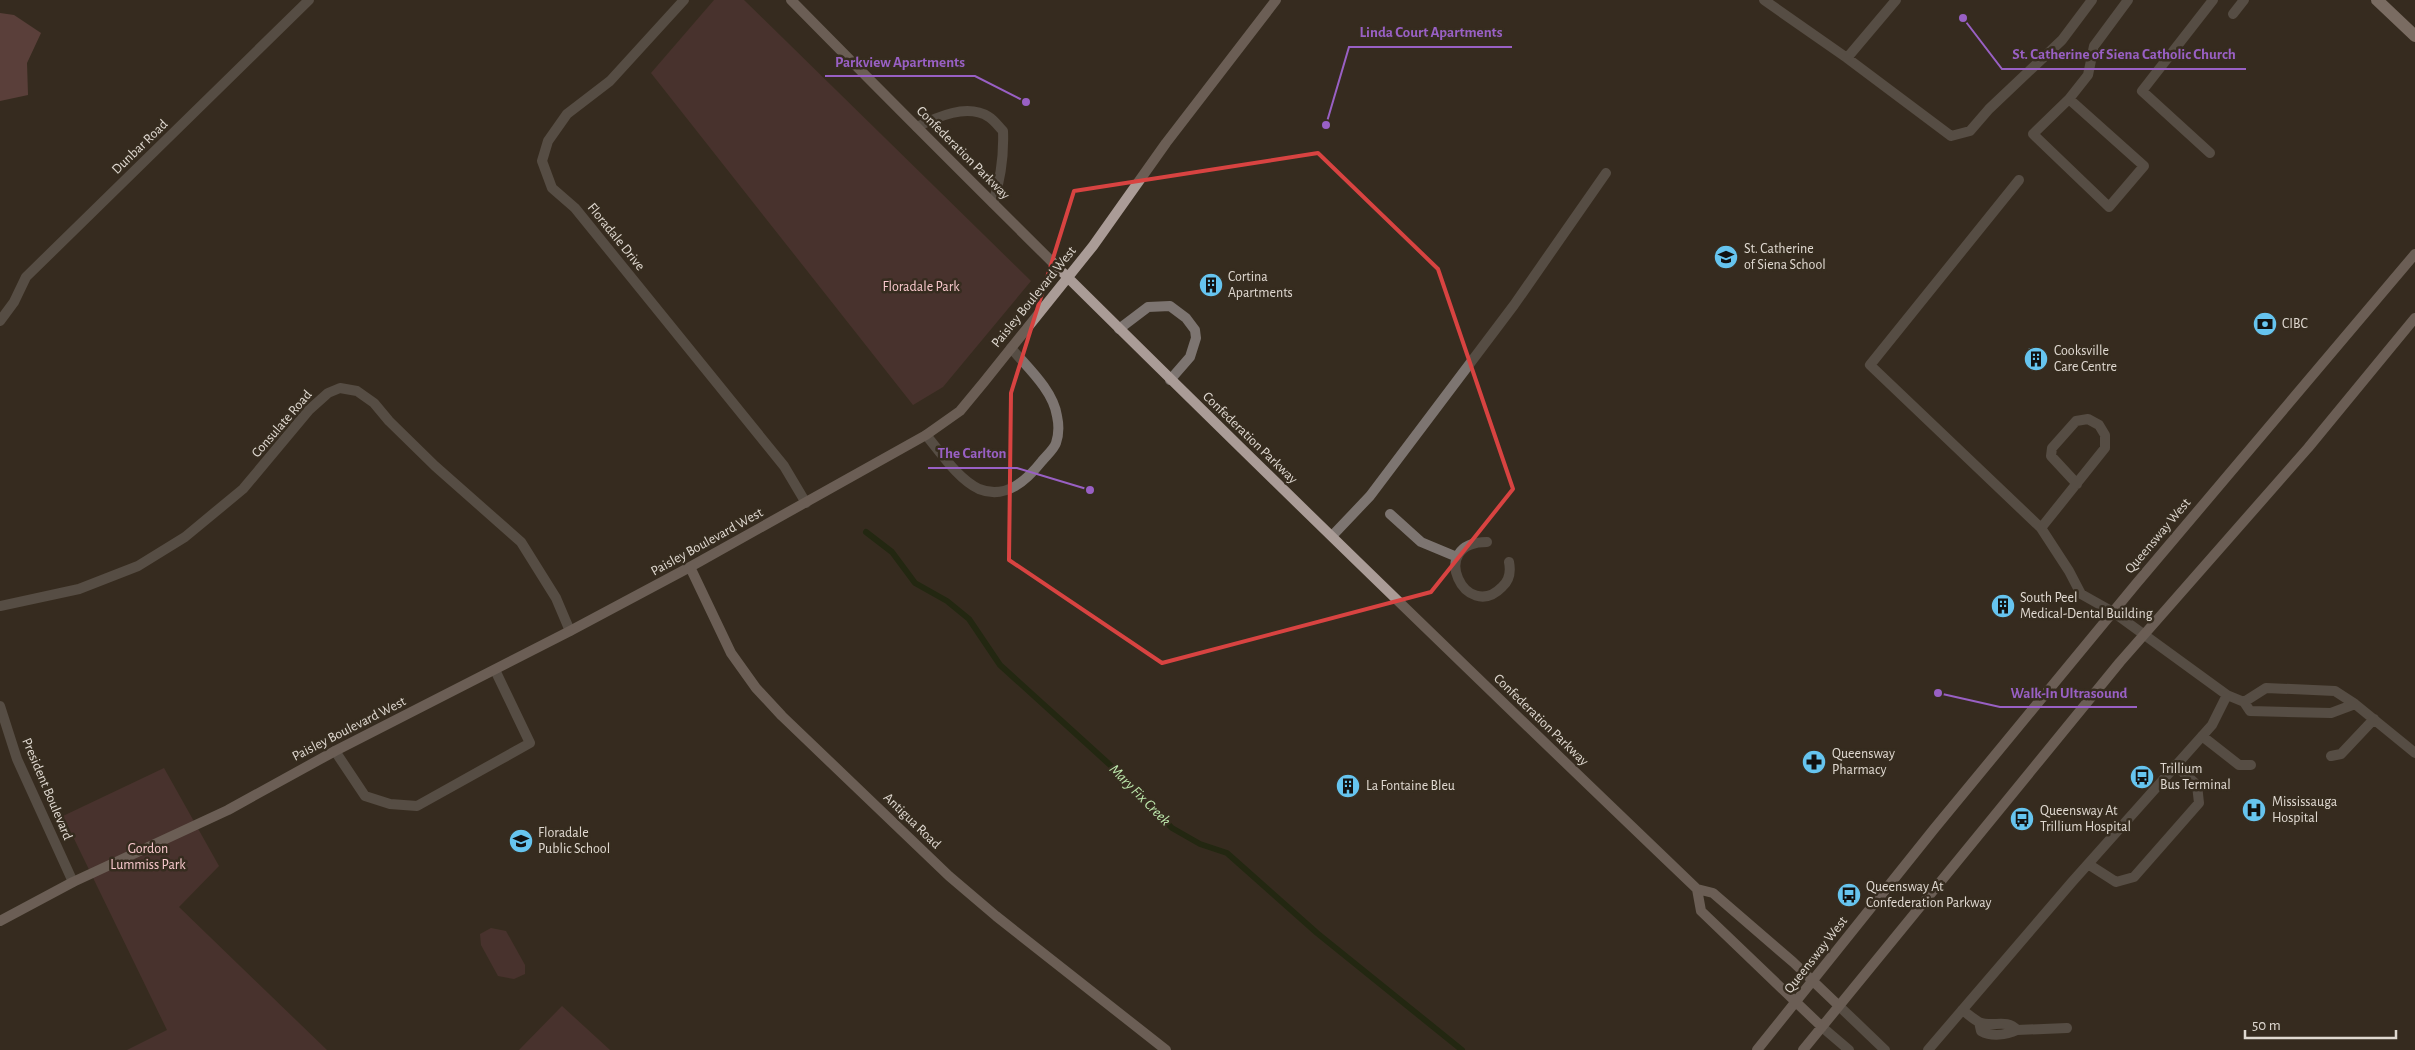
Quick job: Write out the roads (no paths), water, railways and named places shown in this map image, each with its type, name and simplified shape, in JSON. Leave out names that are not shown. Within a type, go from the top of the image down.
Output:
[{"type":"main road","points":[[2377,0],[2415,36]]},
{"type":"street","name":"Dunbar Road","points":[[0,321],[14,302],[26,277],[309,0]]},
{"type":"street","name":"Floradale Drive","points":[[684,0],[610,81],[567,114],[548,141],[542,162],[552,188],[575,208],[778,459],[806,503]]},
{"type":"street","name":"Confederation Parkway","points":[[791,0],[1170,380],[1697,889],[1713,893],[1838,1005]]},
{"type":"street","name":"Paisley Boulevard West","points":[[0,921],[73,882],[228,810],[335,751],[570,631],[806,503],[926,435],[960,411],[1093,246],[1166,143],[1276,0]]},
{"type":"street","points":[[1764,0],[1847,58],[1951,136],[1970,130],[1989,109],[2062,40],[2092,0]]},
{"type":"street","points":[[1847,58],[1896,0]]},
{"type":"street","points":[[2069,99],[2144,166],[2109,207],[2033,134],[2069,99],[2088,75],[2094,46],[2128,0]]},
{"type":"street","points":[[2210,153],[2142,91],[2213,0]]},
{"type":"street","points":[[2233,14],[2244,0]]},
{"type":"street","points":[[917,127],[939,116],[964,111],[988,116],[1003,131],[1004,150],[1000,179],[994,202]]},
{"type":"street","points":[[1332,536],[1370,496],[1484,345],[1606,173]]},
{"type":"street","points":[[2019,180],[1870,365],[2042,528],[2081,594],[2113,612],[2227,695],[2244,702],[2250,712],[2330,713],[2355,704]]},
{"type":"street","name":"Queensway West","points":[[1757,1050],[2113,612],[2415,254]]},
{"type":"street","points":[[1119,329],[1148,308],[1170,306],[1186,318],[1195,330],[1196,338],[1190,357],[1170,380]]},
{"type":"street","points":[[1803,1050],[2144,634],[2308,448],[2415,318]]},
{"type":"street","points":[[926,435],[963,478],[977,488],[992,494],[1008,490],[1028,478],[1056,444],[1058,431],[1057,415],[1043,386],[1011,348]]},
{"type":"street","name":"Consulate Road","points":[[0,606],[79,589],[138,566],[185,537],[243,489],[309,410],[328,393],[340,388],[357,391],[374,403],[389,421],[435,466],[521,542],[556,598],[570,631]]},
{"type":"street","points":[[2042,528],[2077,484],[2105,448],[2105,435],[2099,424],[2088,419],[2076,420],[2052,448],[2051,456],[2077,484]]},
{"type":"street","points":[[1390,514],[1422,542],[1457,557]]},
{"type":"street","points":[[1488,542],[1470,544],[1457,557],[1456,575],[1459,583],[1465,590],[1482,596],[1499,591],[1509,576],[1509,562]]},
{"type":"street","name":"Antigua Road","points":[[690,567],[731,653],[756,688],[782,716],[949,876],[996,916],[1166,1050]]},
{"type":"street","points":[[335,751],[365,796],[390,804],[417,806],[530,743],[495,670]]},
{"type":"street","points":[[2244,702],[2266,688],[2335,691],[2355,704],[2415,753]]},
{"type":"street","points":[[1928,1050],[2088,864],[2212,725],[2227,695]]},
{"type":"street","name":"President Boulevard","points":[[0,706],[17,759],[73,882]]},
{"type":"street","points":[[2330,756],[2341,754],[2374,719]]},
{"type":"street","points":[[2202,736],[2239,765],[2251,765]]},
{"type":"street","points":[[2088,864],[2116,882],[2134,877],[2186,818],[2199,803],[2197,785],[2175,765]]},
{"type":"street","points":[[1697,889],[1701,911],[1822,1027],[1849,1050]]},
{"type":"street","points":[[1838,1005],[1885,1050]]},
{"type":"street","points":[[1962,1010],[1979,1022],[1981,1031],[1986,1034],[2008,1034],[2017,1030],[2067,1028]]},
{"type":"waterway","name":"Mary Fix Creek","points":[[866,532],[892,552],[915,583],[947,601],[969,619],[1000,665],[1109,764],[1172,828],[1200,844],[1227,853],[1317,933],[1462,1050]]},
{"type":"place","name":"St. Catherine of Siena Catholic Church","points":[[1963,18]]},
{"type":"place","name":"Parkview Apartments","points":[[1026,102]]},
{"type":"place","name":"Linda Court Apartments","points":[[1326,125]]},
{"type":"place","name":"St. Catherine of Siena School","points":[[1726,257]]},
{"type":"place","name":"Cortina Apartments","points":[[1211,285]]},
{"type":"place","name":"CIBC","points":[[2265,324]]},
{"type":"place","name":"Cooksville Care Centre","points":[[2036,359]]},
{"type":"place","name":"The Carlton","points":[[1090,490]]},
{"type":"place","name":"South Peel Medical-Dental Building","points":[[2003,606]]},
{"type":"place","name":"Walk-In Ultrasound","points":[[1938,693]]},
{"type":"place","name":"Queensway Pharmacy","points":[[1814,762]]},
{"type":"place","name":"Trillium Bus Terminal","points":[[2142,777]]},
{"type":"place","name":"La Fontaine Bleu","points":[[1348,786]]},
{"type":"place","name":"Mississauga Hospital","points":[[2254,810]]},
{"type":"place","name":"Queensway At Trillium Hospital","points":[[2022,819]]},
{"type":"place","name":"Floradale Public School","points":[[521,841]]},
{"type":"place","name":"Queensway At Confederation Parkway","points":[[1849,895]]},
{"type":"park label","name":"Floradale Park","points":[[921,287]]},
{"type":"park label","name":"Gordon Lummiss Park","points":[[148,858]]}]
